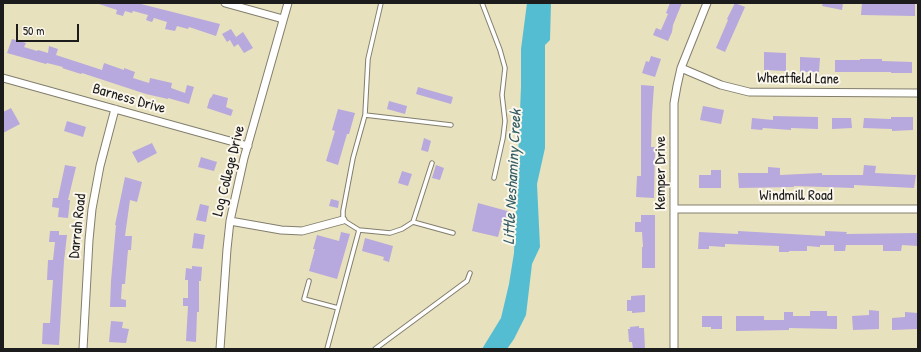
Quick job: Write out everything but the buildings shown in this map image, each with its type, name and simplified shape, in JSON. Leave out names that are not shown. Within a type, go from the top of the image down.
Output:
[{"type":"street","points":[[226,3],[283,19]]},
{"type":"street","name":"Log College Drive","points":[[220,349],[230,221],[248,146],[288,3]]},
{"type":"street","name":"Kemper Drive","points":[[674,349],[674,103],[681,68],[707,3]]},
{"type":"street","name":"Wheatfield Lane","points":[[681,68],[721,85],[749,92],[918,93]]},
{"type":"street","name":"Barness Drive","points":[[3,78],[248,146]]},
{"type":"street","name":"Darrah Road","points":[[83,349],[88,240],[92,209],[100,166],[115,109]]},
{"type":"street","name":"Windmill Road","points":[[674,209],[918,209]]},
{"type":"street","points":[[230,221],[281,230],[302,231],[343,220]]},
{"type":"lane","points":[[381,3],[368,59],[365,115],[353,158],[343,211],[343,220],[359,230],[390,233],[402,229],[413,222],[432,163]]},
{"type":"lane","points":[[482,3],[506,68],[502,95],[504,127],[494,178]]},
{"type":"lane","points":[[365,115],[452,125]]},
{"type":"lane","points":[[413,222],[453,232]]},
{"type":"lane","points":[[327,349],[359,230]]},
{"type":"lane","points":[[375,349],[467,281],[470,273]]},
{"type":"lane","points":[[309,281],[304,299],[338,308]]},
{"type":"water","points":[[527,3],[551,3],[550,40],[545,45],[545,148],[537,184],[540,247],[532,264],[526,315],[514,339],[507,349],[482,349],[501,318],[514,253],[521,87],[521,49]]},
{"type":"water label","name":"Little Neshaminy Creek","points":[[513,177]]}]
